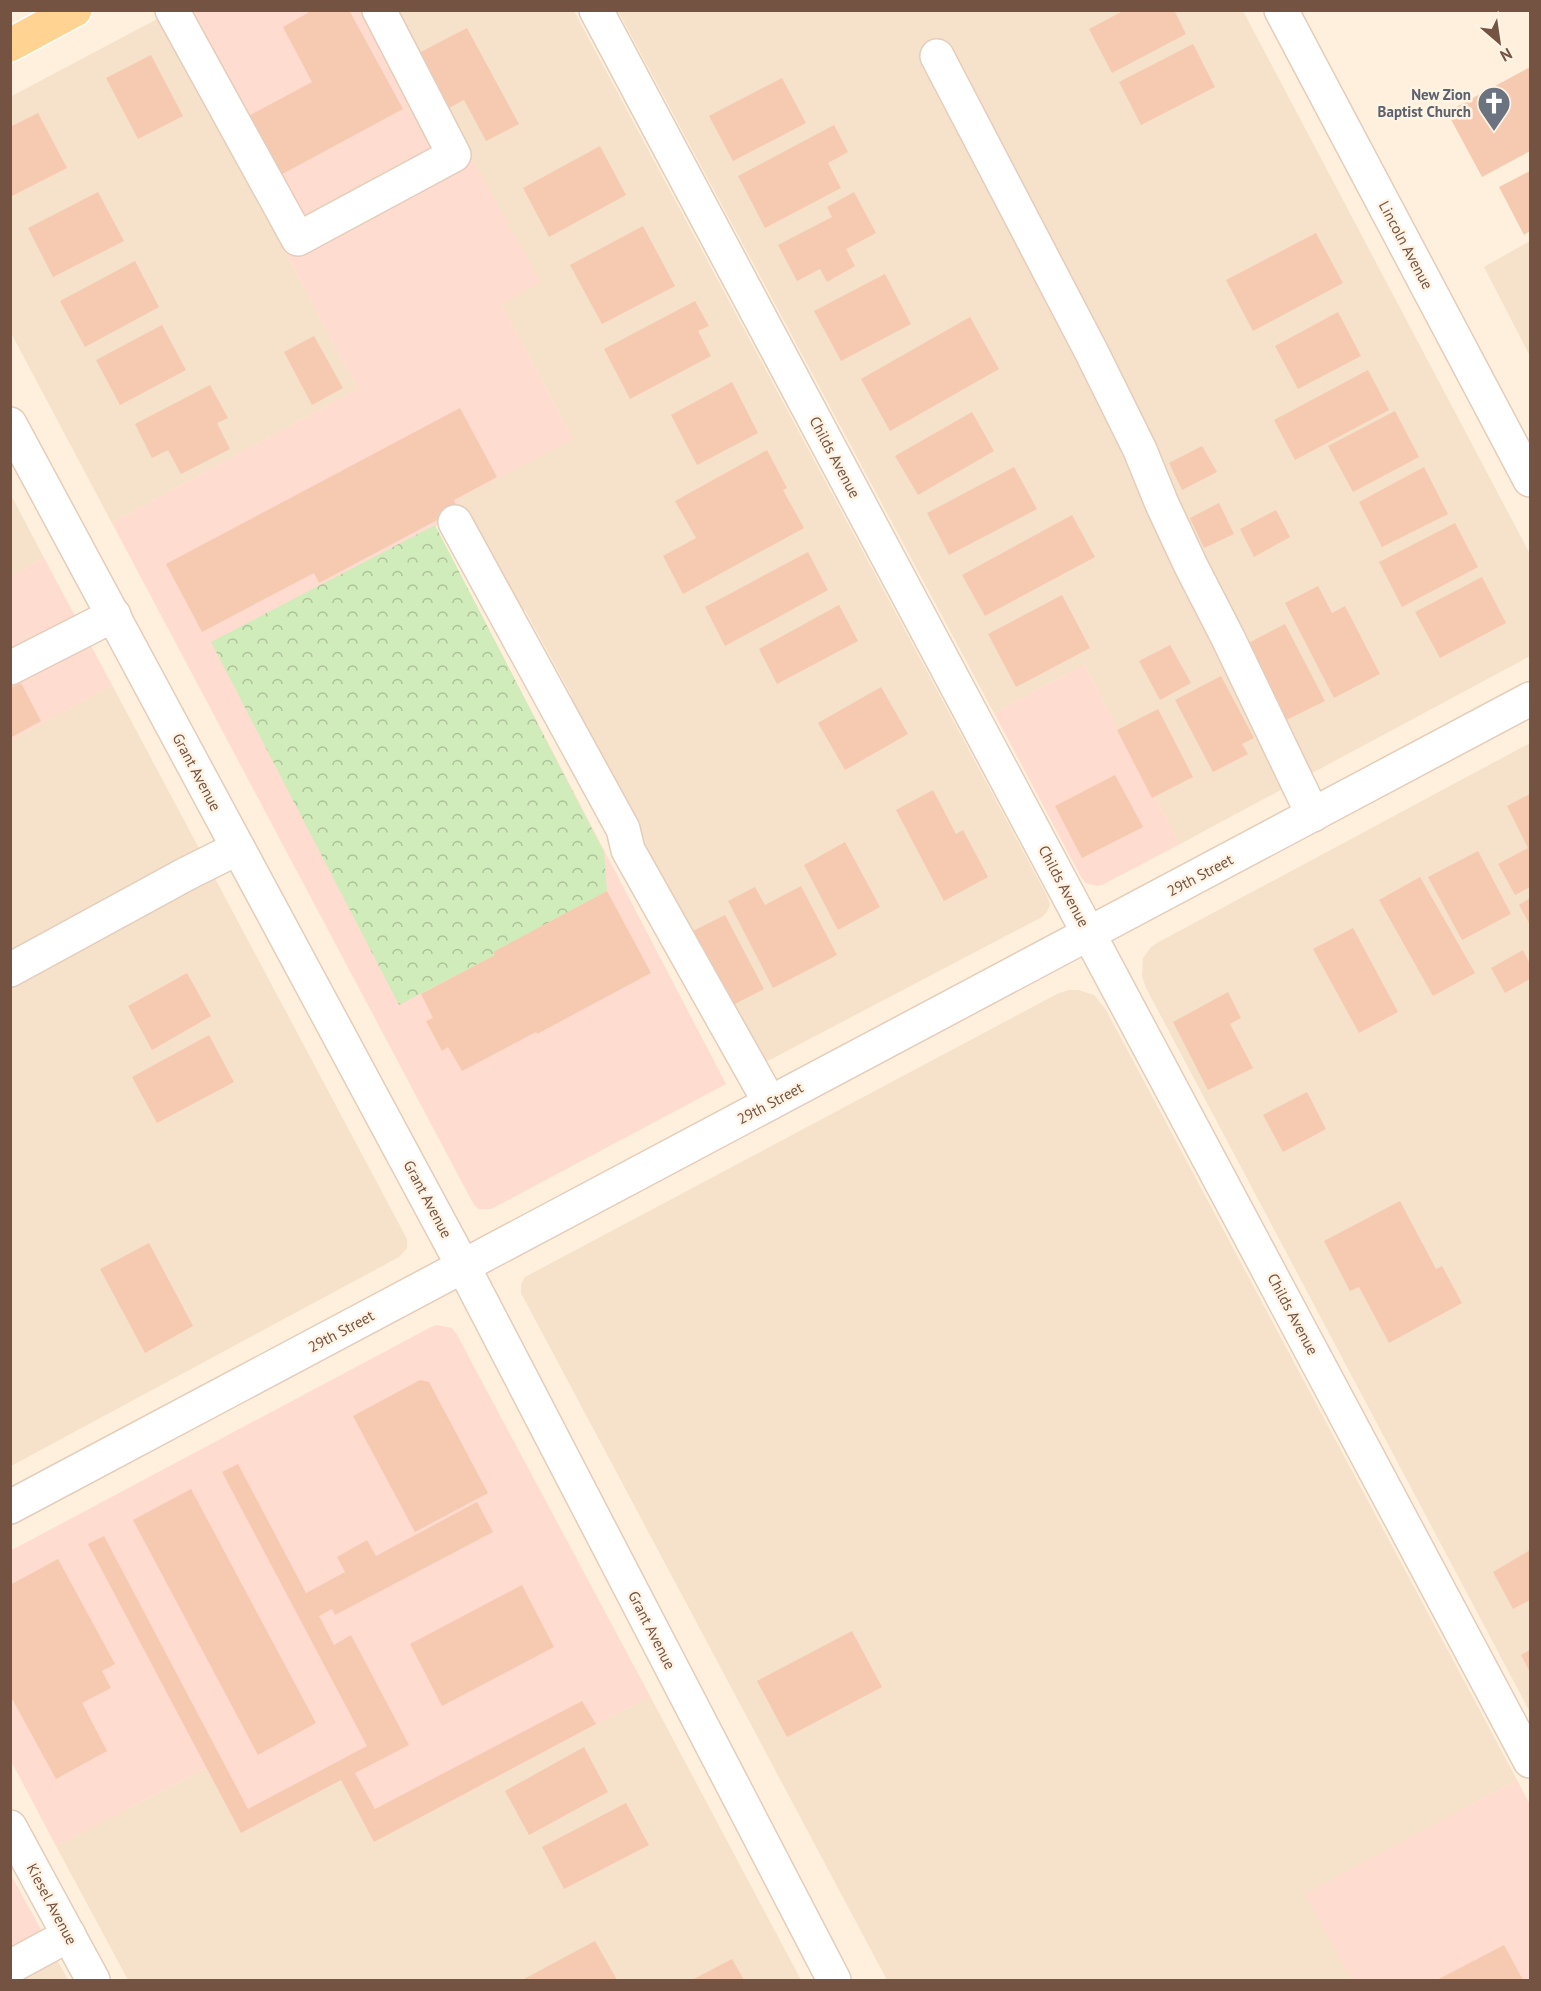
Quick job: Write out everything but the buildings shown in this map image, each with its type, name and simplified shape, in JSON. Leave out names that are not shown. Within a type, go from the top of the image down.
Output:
[{"type":"main road","points":[[10,45],[75,10]]},
{"type":"street","points":[[172,10],[298,239],[454,155],[379,10]]},
{"type":"street","name":"Childs Avenue","points":[[596,10],[1530,1761]]},
{"type":"street","name":"Lincoln Avenue","points":[[1281,10],[1530,480]]},
{"type":"street","points":[[937,56],[1091,351],[1140,450],[1191,566],[1313,814]]},
{"type":"street","name":"Grant Avenue","points":[[10,424],[463,1266],[834,1980]]},
{"type":"street","points":[[455,522],[623,829],[628,850],[770,1103]]},
{"type":"street","points":[[10,668],[114,615]]},
{"type":"street","name":"29th Street","points":[[10,1507],[1530,699]]},
{"type":"street","points":[[10,970],[238,848]]},
{"type":"street","name":"Kiesel Avenue","points":[[10,1827],[93,1980]]},
{"type":"street","points":[[10,1967],[69,1935]]},
{"type":"shaded area","points":[[173,10],[391,11],[540,282],[501,304],[573,439],[458,499],[461,507],[435,526],[726,1084],[491,1209],[479,1209],[474,1205],[112,523],[358,389],[252,189]]},
{"type":"shaded area","points":[[391,11],[574,11],[1050,904],[1042,917],[760,1065],[566,699],[571,695],[525,610],[518,613],[457,499],[573,439],[501,304],[539,282]]},
{"type":"shaded area","points":[[618,11],[1243,11],[1530,554],[1530,656],[1180,844],[1084,665],[994,713]]},
{"type":"shaded area","points":[[161,17],[358,389],[112,523],[11,333],[10,97]]},
{"type":"shaded area","points":[[1530,241],[1530,356],[1484,267]]},
{"type":"shaded area","points":[[11,495],[44,558],[10,576]]},
{"type":"shaded area","points":[[44,558],[112,685],[11,740],[11,576]]},
{"type":"shaded area","points":[[1084,665],[1180,844],[1097,886],[1086,883],[1081,877],[994,713]]},
{"type":"shaded area","points":[[112,685],[407,1239],[407,1248],[399,1257],[11,1466],[11,740]]},
{"type":"shaded area","points":[[1530,743],[1530,1712],[1146,988],[1142,976],[1143,958],[1157,943]]},
{"type":"shaded area","points":[[1069,990],[1094,995],[1106,1010],[1517,1780],[1306,1894],[1352,1980],[887,1980],[521,1293],[521,1284],[525,1277],[1059,993]]},
{"type":"shaded area","points":[[437,1325],[452,1328],[457,1335],[650,1696],[374,1842],[341,1780],[241,1833],[206,1768],[56,1846],[11,1761],[10,1551]]},
{"type":"shaded area","points":[[650,1696],[801,1980],[128,1980],[56,1846],[206,1768],[341,1780],[375,1841]]},
{"type":"shaded area","points":[[1517,1780],[1530,1805],[1530,1980],[1352,1980],[1305,1894]]},
{"type":"shaded area","points":[[10,1873],[54,1954],[10,1978]]},
{"type":"shaded area","points":[[54,1954],[68,1980],[11,1980]]},
{"type":"green space","points":[[435,525],[604,852],[607,891],[494,952],[495,955],[399,1005],[211,642]]},
{"type":"place","name":"New Zion Baptist Church","points":[[1494,132]]}]
